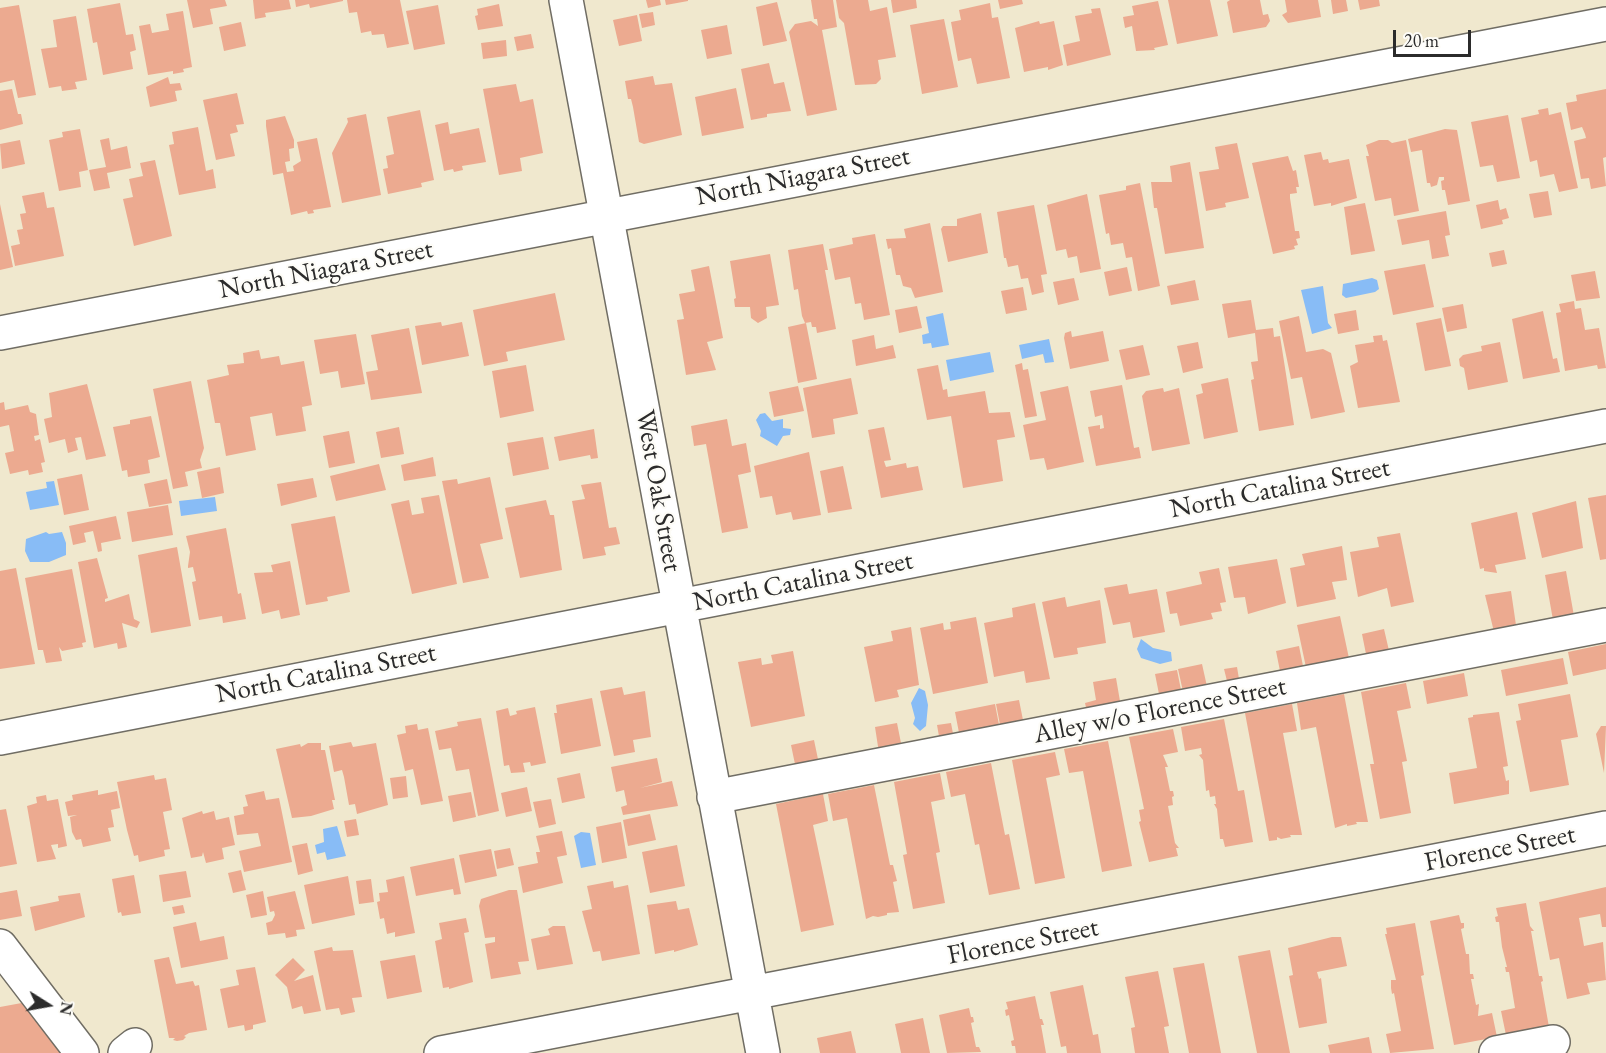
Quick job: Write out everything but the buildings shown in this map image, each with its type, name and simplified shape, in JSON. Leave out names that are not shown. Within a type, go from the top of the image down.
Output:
[{"type":"street","name":"West Oak Street","points":[[566,0],[763,1053]]},
{"type":"street","name":"North Niagara Street","points":[[0,333],[1606,24]]},
{"type":"street","name":"North Catalina Street","points":[[0,738],[1606,426]]},
{"type":"street","name":"Alley w/o Florence Street","points":[[714,797],[1606,625]]},
{"type":"street","name":"Florence Street","points":[[441,1053],[1606,828]]},
{"type":"street","points":[[0,946],[82,1053]]},
{"type":"street","points":[[1496,1053],[1553,1042]]},
{"type":"water","points":[[1372,278],[1377,280],[1379,289],[1375,292],[1346,298],[1342,295],[1343,284]]},
{"type":"water","points":[[1323,286],[1328,323],[1332,328],[1312,334],[1301,290]]},
{"type":"water","points":[[943,313],[949,345],[932,348],[931,343],[923,344],[922,335],[929,333],[926,317]]},
{"type":"water","points":[[1049,339],[1054,362],[1045,363],[1043,354],[1022,359],[1019,345]]},
{"type":"water","points":[[990,352],[994,372],[950,381],[946,360]]},
{"type":"water","points":[[765,413],[772,421],[783,419],[783,428],[791,429],[790,435],[783,436],[777,446],[760,436],[761,431],[756,420],[760,414]]},
{"type":"water","points":[[54,481],[59,505],[30,510],[26,492],[47,488],[46,482]]},
{"type":"water","points":[[215,497],[217,511],[181,516],[179,501]]},
{"type":"water","points":[[46,532],[49,534],[62,532],[66,543],[66,555],[49,562],[30,562],[25,551],[26,539]]},
{"type":"water","points":[[1141,639],[1153,648],[1171,652],[1172,661],[1160,664],[1141,658],[1137,649]]},
{"type":"water","points":[[919,688],[925,691],[928,705],[926,726],[920,731],[913,724],[915,718],[911,703]]},
{"type":"water","points":[[337,826],[346,856],[327,860],[325,852],[317,854],[315,845],[324,842],[323,829]]},
{"type":"water","points":[[581,832],[590,833],[596,865],[581,868],[574,836]]}]
